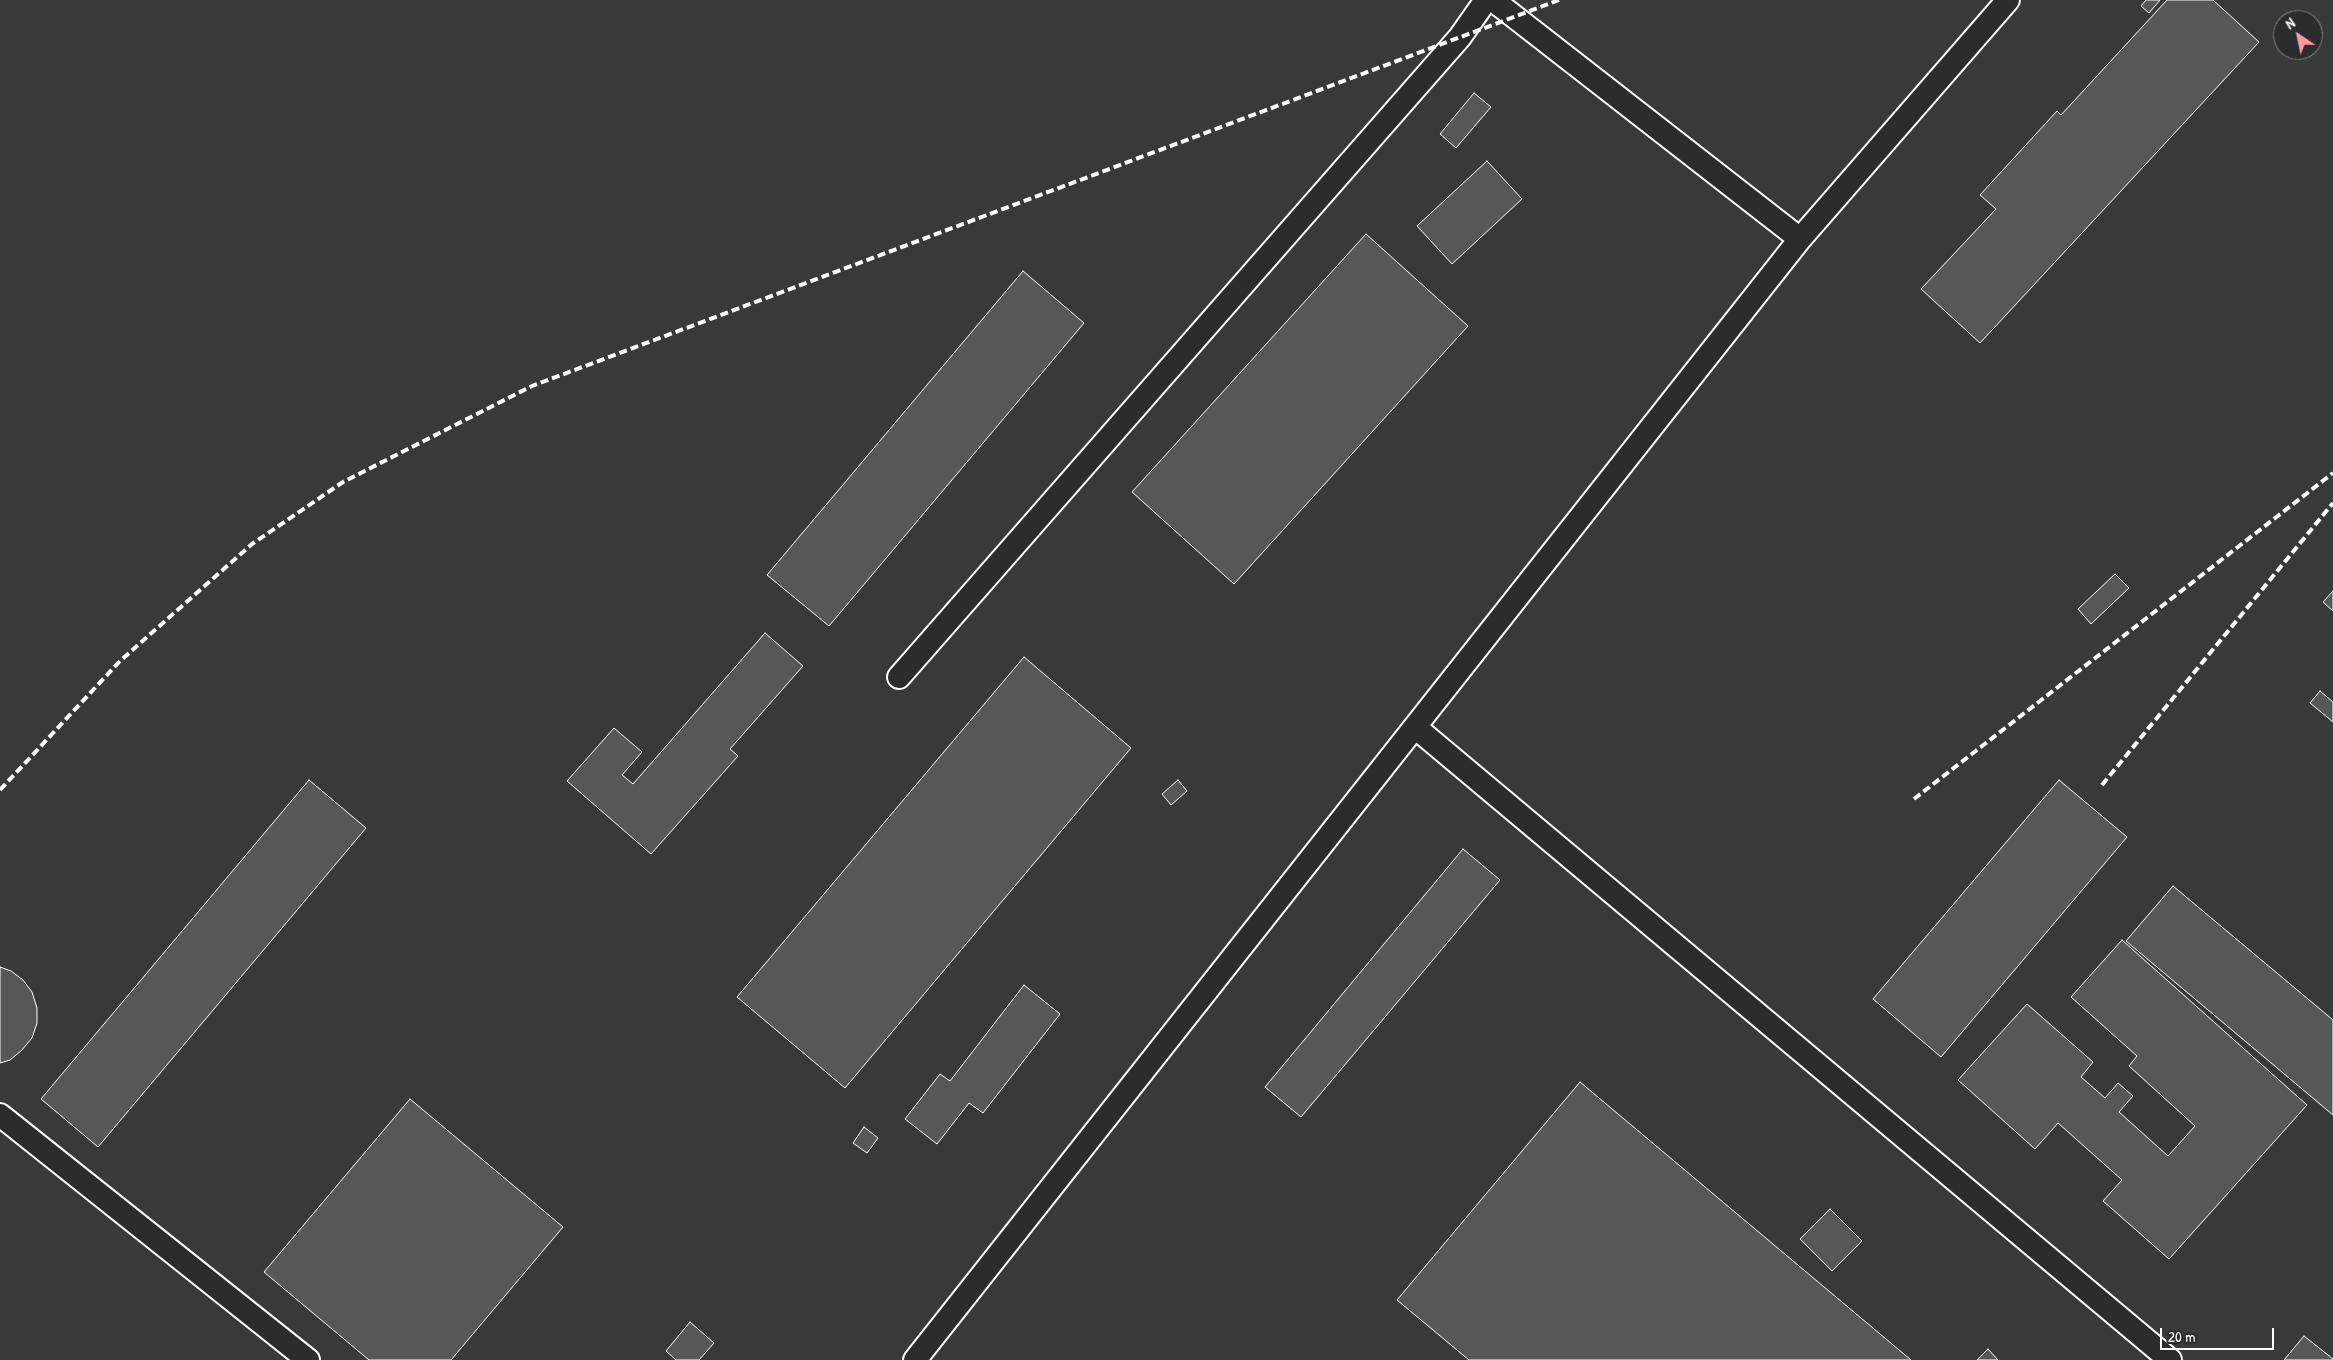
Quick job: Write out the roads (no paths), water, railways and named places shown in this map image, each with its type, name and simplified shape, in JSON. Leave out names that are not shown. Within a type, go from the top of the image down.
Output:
[{"type":"lane","points":[[899,677],[1460,37],[1486,0]]},
{"type":"lane","points":[[1493,0],[1800,239]]},
{"type":"lane","points":[[915,1360],[1800,239],[2008,0]]},
{"type":"lane","points":[[1415,727],[2170,1360]]},
{"type":"lane","points":[[0,1115],[308,1360]]},
{"type":"railway","points":[[0,790],[120,661],[252,544],[343,482],[532,386],[1559,0]]},
{"type":"railway","points":[[1914,799],[2333,473]]},
{"type":"railway","points":[[2102,785],[2333,503]]}]
